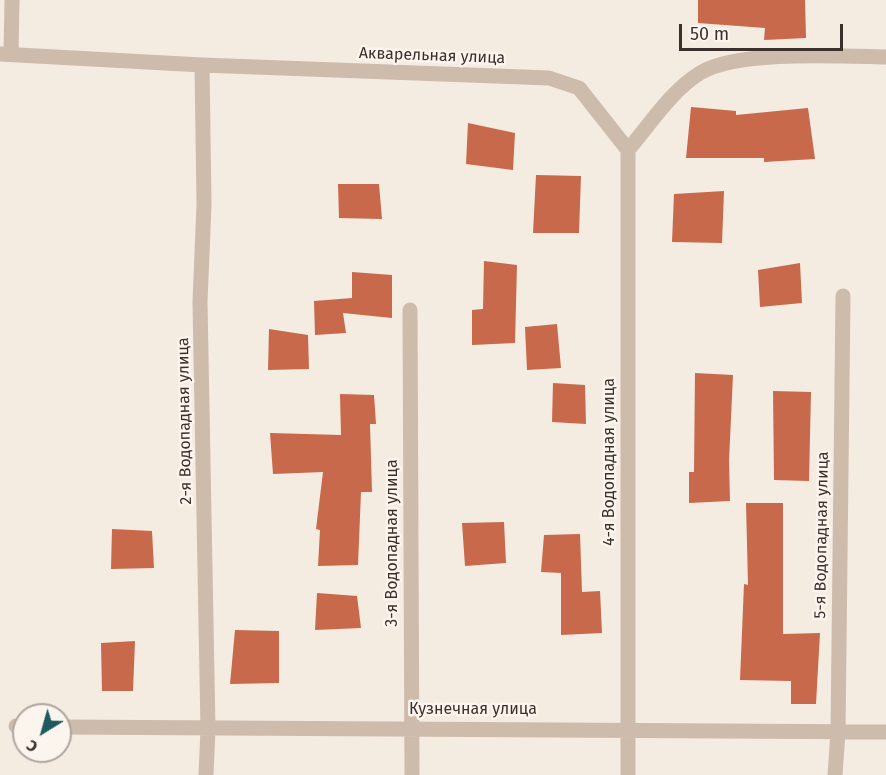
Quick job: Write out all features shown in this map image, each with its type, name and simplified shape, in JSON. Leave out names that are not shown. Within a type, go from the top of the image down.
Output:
[{"type":"street","points":[[6,54],[12,0]]},
{"type":"street","name":"Акварельная улица","points":[[6,54],[202,66],[549,78],[579,88],[628,150]]},
{"type":"street","points":[[628,150],[674,95],[701,72],[730,62],[768,58],[886,57]]},
{"type":"street","name":"2-я Водопадная улица","points":[[202,66],[204,205],[200,302],[208,729],[206,775]]},
{"type":"street","name":"4-я Водопадная улица","points":[[628,150],[628,775]]},
{"type":"street","name":"5-я Водопадная улица","points":[[835,775],[838,732],[843,296]]},
{"type":"street","name":"3-я Водопадная улица","points":[[410,310],[412,775]]},
{"type":"street","name":"Кузнечная улица","points":[[72,727],[886,732]]},
{"type":"building","points":[[698,0],[805,0],[806,38],[764,40],[765,28],[698,23]]},
{"type":"building","points":[[691,107],[736,111],[736,115],[808,108],[815,159],[764,162],[764,158],[686,158]]},
{"type":"building","points":[[468,123],[515,133],[513,170],[466,164]]},
{"type":"building","points":[[536,175],[581,176],[579,233],[533,233]]},
{"type":"building","points":[[338,184],[379,184],[382,219],[339,218]]},
{"type":"building","points":[[724,191],[722,243],[672,242],[674,194]]},
{"type":"building","points":[[484,261],[517,265],[515,343],[472,345],[472,310],[483,309]]},
{"type":"building","points":[[800,263],[802,303],[760,307],[758,270]]},
{"type":"building","points":[[352,272],[392,275],[392,318],[343,313],[346,333],[315,335],[314,301],[352,298]]},
{"type":"building","points":[[557,324],[561,368],[527,370],[525,327]]},
{"type":"building","points":[[269,329],[308,335],[309,369],[268,370]]},
{"type":"building","points":[[695,373],[733,375],[729,461],[730,501],[689,503],[689,472],[694,472]]},
{"type":"building","points":[[553,383],[585,385],[586,424],[552,422]]},
{"type":"building","points":[[773,391],[811,392],[809,481],[774,480]]},
{"type":"building","points":[[340,394],[374,395],[376,424],[370,424],[372,492],[361,492],[358,565],[318,566],[320,530],[316,529],[323,472],[273,474],[270,433],[341,435]]},
{"type":"building","points":[[746,503],[783,503],[783,634],[820,633],[816,704],[791,704],[791,681],[740,680],[744,584],[748,585]]},
{"type":"building","points":[[504,522],[506,563],[465,566],[462,523]]},
{"type":"building","points":[[112,529],[152,531],[154,568],[111,569]]},
{"type":"building","points":[[580,534],[582,592],[600,591],[602,633],[561,635],[561,573],[541,572],[544,535]]},
{"type":"building","points":[[317,593],[357,596],[361,628],[315,630]]},
{"type":"building","points":[[235,630],[279,631],[279,683],[230,684]]},
{"type":"building","points":[[135,641],[133,691],[102,691],[101,643]]}]
